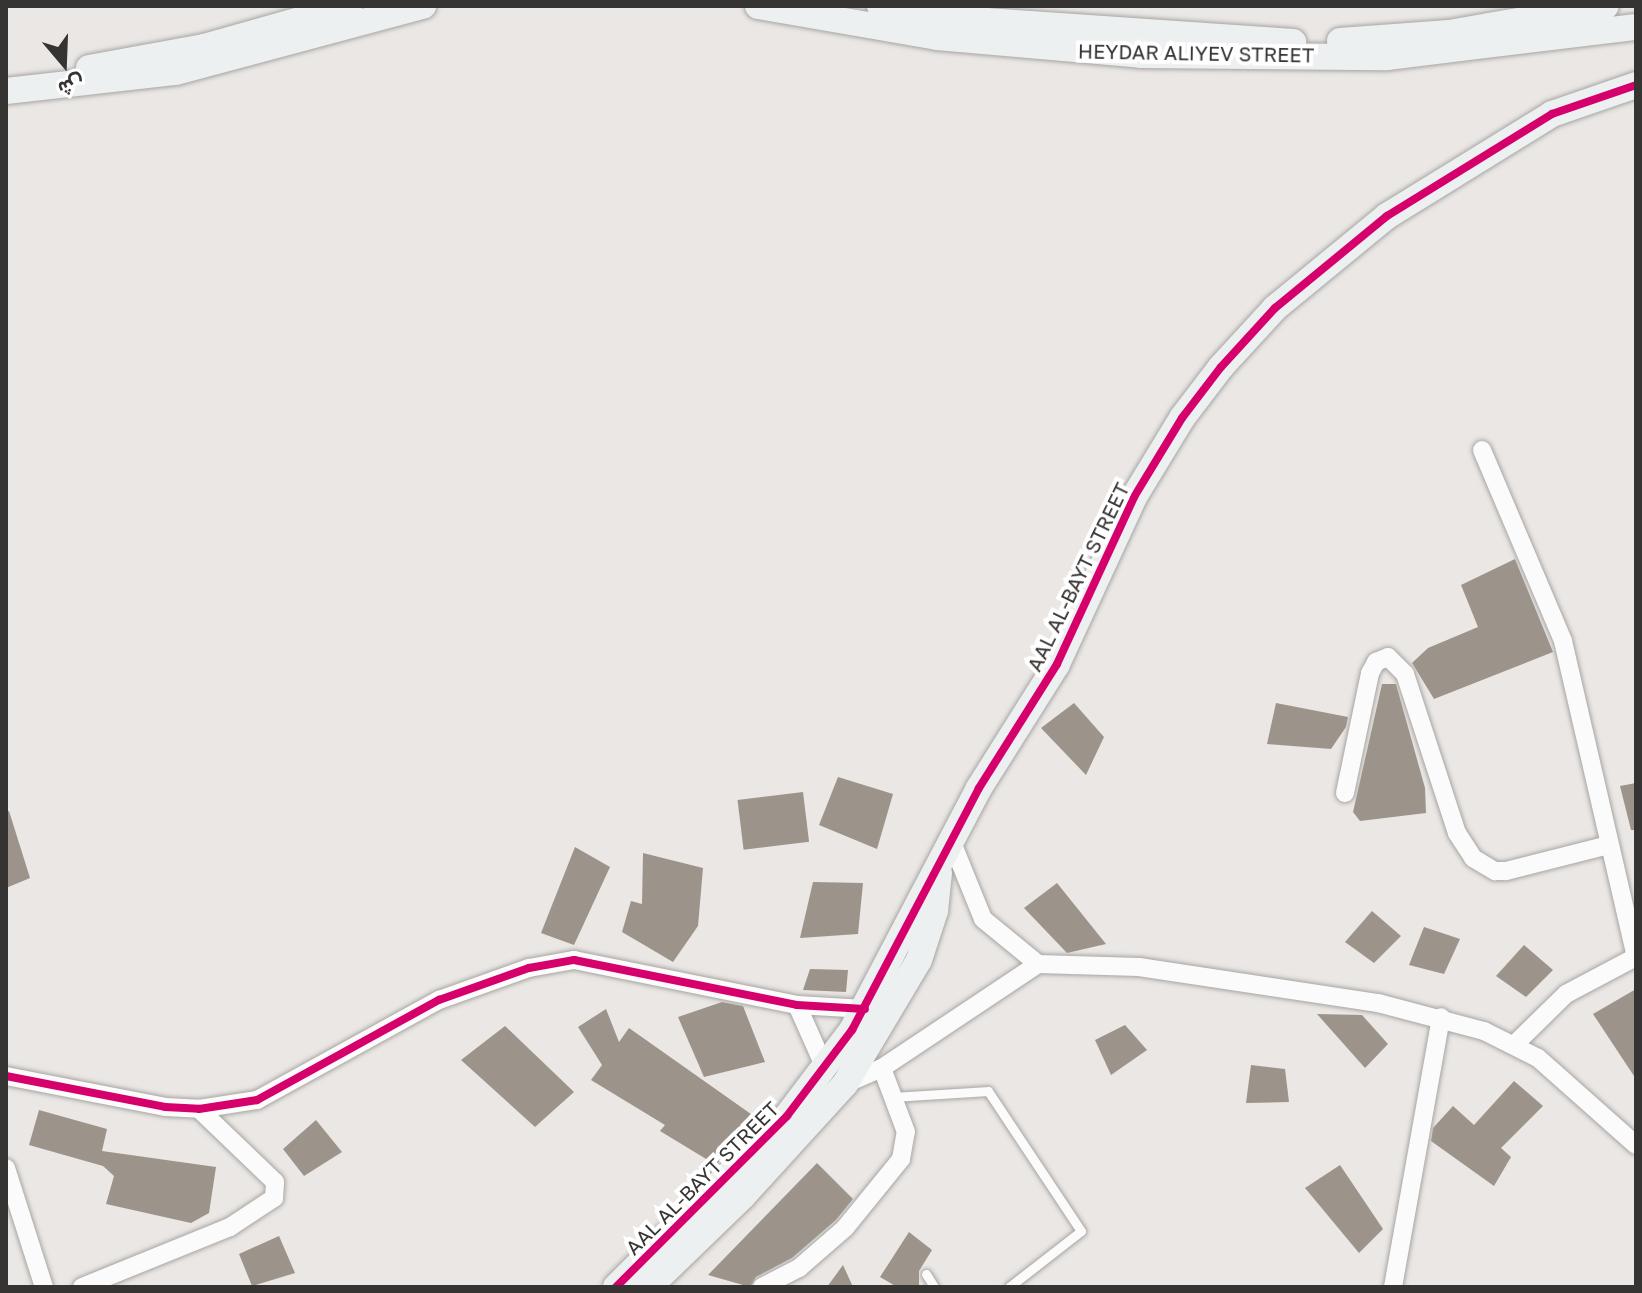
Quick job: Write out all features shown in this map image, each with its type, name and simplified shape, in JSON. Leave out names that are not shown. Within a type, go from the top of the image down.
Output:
[{"type":"main road","points":[[6,77],[158,57],[349,6]]},
{"type":"main road","points":[[6,91],[161,75],[423,6]]},
{"type":"main road","name":"HEYDAR ALIYEV STREET","points":[[758,6],[937,37],[1141,55],[1387,57],[1636,27]]},
{"type":"main road","name":"HEYDAR ALIYEV STREET","points":[[880,6],[943,10],[1173,36],[1295,42],[1449,33],[1606,6]]},
{"type":"main road","name":"AAL AL-BAYT STREET","points":[[1595,97],[1636,67]]},
{"type":"main road","name":"AAL AL-BAYT STREET","points":[[835,1076],[913,907],[939,873],[979,788],[1057,664],[1134,497],[1182,418],[1221,367],[1275,308],[1387,216],[1519,132],[1595,97],[1636,85]]},
{"type":"main road","name":"AAL AL-BAYT STREET","points":[[649,1287],[835,1076],[919,960],[935,911],[939,873]]},
{"type":"main road","name":"AAL AL-BAYT STREET","points":[[616,1287],[796,1122]]},
{"type":"street","points":[[1482,450],[1563,641],[1636,957],[1566,994],[1514,1045]]},
{"type":"street","points":[[1345,793],[1370,673],[1376,662],[1388,657],[1405,674],[1457,833],[1473,858],[1486,868],[1506,871],[1609,845]]},
{"type":"street","points":[[953,845],[983,919],[1038,964],[1178,971],[1441,1017],[1514,1045],[1538,1058],[1631,1135]]},
{"type":"street","points":[[6,1076],[93,1095],[199,1109],[257,1100],[284,1089],[439,1000],[553,963],[594,961],[797,1005],[865,1009]]},
{"type":"street","points":[[797,1005],[835,1076],[882,1068],[1038,964]]},
{"type":"street","points":[[1393,1287],[1441,1017]]},
{"type":"street","points":[[762,1287],[786,1282],[845,1228],[901,1159],[906,1132],[882,1068]]},
{"type":"street","points":[[82,1287],[230,1227],[274,1198],[275,1182],[199,1109]]},
{"type":"street","points":[[6,1168],[44,1287]]},
{"type":"lane","points":[[893,1097],[988,1091],[1081,1231],[1009,1287]]},
{"type":"lane","points":[[926,1274],[934,1287]]},
{"type":"building","points":[[1515,559],[1553,652],[1434,699],[1412,663],[1428,648],[1478,627],[1461,585]]},
{"type":"building","points":[[1382,684],[1396,684],[1425,788],[1426,813],[1360,821],[1353,812]]},
{"type":"building","points":[[1074,703],[1104,737],[1086,775],[1041,728]]},
{"type":"building","points":[[1276,703],[1348,717],[1346,727],[1331,749],[1267,744]]},
{"type":"building","points":[[838,777],[893,794],[877,849],[819,825]]},
{"type":"building","points":[[1636,783],[1636,830],[1631,830],[1620,786]]},
{"type":"building","points":[[803,792],[809,842],[744,850],[737,800]]},
{"type":"building","points":[[9,811],[30,878],[6,888],[6,812]]},
{"type":"building","points":[[575,847],[610,867],[574,945],[541,933]]},
{"type":"building","points":[[643,853],[703,868],[698,926],[673,962],[622,932],[631,901],[642,904]]},
{"type":"building","points":[[813,882],[863,883],[858,934],[800,938]]},
{"type":"building","points":[[1057,883],[1106,944],[1067,953],[1024,908]]},
{"type":"building","points":[[1372,911],[1401,936],[1374,963],[1345,942]]},
{"type":"building","points":[[1424,927],[1460,939],[1444,974],[1409,965]]},
{"type":"building","points":[[1524,945],[1553,970],[1526,997],[1496,976]]},
{"type":"building","points":[[810,969],[848,970],[846,992],[803,990]]},
{"type":"building","points":[[1636,989],[1636,1079],[1593,1014]]},
{"type":"building","points":[[722,1002],[743,1006],[765,1062],[704,1077],[678,1017]]},
{"type":"building","points":[[606,1009],[619,1042],[629,1028],[758,1119],[716,1165],[660,1131],[665,1125],[591,1080],[602,1065],[578,1027]]},
{"type":"building","points":[[1317,1014],[1362,1015],[1388,1044],[1365,1068]]},
{"type":"building","points":[[1125,1025],[1147,1050],[1111,1075],[1095,1040]]},
{"type":"building","points":[[505,1026],[574,1092],[535,1127],[461,1060]]},
{"type":"building","points":[[1251,1065],[1285,1069],[1289,1102],[1246,1103]]},
{"type":"building","points":[[1514,1081],[1543,1106],[1501,1148],[1511,1157],[1494,1186],[1431,1141],[1433,1128],[1453,1106],[1474,1125]]},
{"type":"building","points":[[39,1110],[107,1129],[102,1151],[216,1167],[209,1213],[191,1223],[106,1204],[114,1176],[103,1166],[29,1145]]},
{"type":"building","points":[[316,1120],[342,1152],[304,1176],[283,1149]]},
{"type":"building","points":[[817,1163],[853,1199],[836,1220],[792,1258],[756,1277],[750,1287],[708,1275]]},
{"type":"building","points":[[1340,1165],[1383,1229],[1359,1253],[1305,1188]]},
{"type":"building","points":[[909,1232],[932,1250],[919,1271],[919,1287],[897,1287],[880,1277]]},
{"type":"building","points":[[279,1236],[295,1273],[252,1286],[239,1254]]},
{"type":"building","points":[[843,1265],[853,1287],[827,1287]]},
{"type":"cycle path","points":[[616,1287],[787,1116],[852,1030],[979,788],[1057,664],[1134,497],[1182,418],[1221,367],[1275,308],[1387,216],[1552,114],[1636,85]]},
{"type":"cycle path","points":[[6,1076],[165,1107],[199,1109],[257,1100],[439,1000],[529,968],[574,960],[797,1005],[865,1009]]}]
